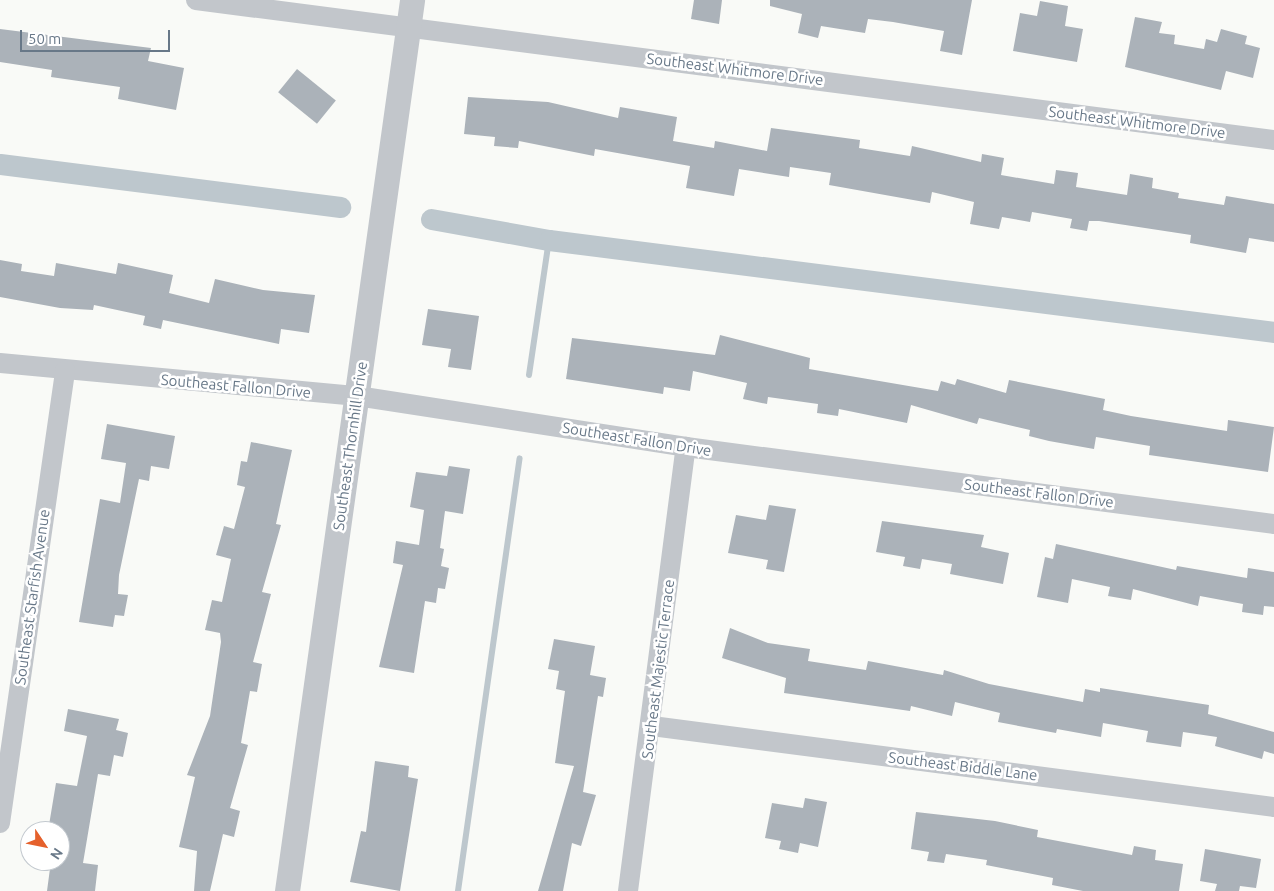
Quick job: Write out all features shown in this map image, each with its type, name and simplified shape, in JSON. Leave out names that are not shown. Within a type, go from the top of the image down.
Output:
[{"type":"street","name":"Southeast Whitmore Drive","points":[[196,0],[409,26],[1274,140]]},
{"type":"street","name":"Southeast Thornhill Drive","points":[[287,891],[412,0]]},
{"type":"street","name":"Southeast Fallon Drive","points":[[0,363],[65,371],[357,396],[686,447],[1274,524]]},
{"type":"street","name":"Southeast Starfish Avenue","points":[[0,823],[65,371]]},
{"type":"street","name":"Southeast Majestic Terrace","points":[[628,891],[652,726],[686,447]]},
{"type":"street","name":"Southeast Biddle Lane","points":[[652,726],[1274,807]]},
{"type":"building","points":[[694,0],[722,0],[719,24],[691,19]]},
{"type":"building","points":[[770,0],[972,0],[962,55],[940,51],[944,31],[893,22],[868,19],[865,33],[821,26],[818,38],[798,33],[802,14],[770,6]]},
{"type":"building","points":[[1040,1],[1068,6],[1065,26],[1083,29],[1077,62],[1013,51],[1020,13],[1037,16]]},
{"type":"building","points":[[1135,17],[1162,22],[1159,33],[1175,35],[1174,44],[1204,49],[1206,39],[1217,42],[1221,29],[1247,36],[1245,44],[1260,48],[1253,78],[1226,71],[1221,90],[1125,67]]},
{"type":"building","points":[[0,29],[151,48],[148,61],[184,68],[176,110],[118,99],[120,87],[51,77],[52,70],[0,62]]},
{"type":"building","points":[[297,69],[336,100],[317,124],[278,92]]},
{"type":"building","points":[[468,97],[548,102],[618,118],[620,107],[677,117],[673,141],[714,148],[715,141],[767,151],[771,128],[860,140],[859,148],[910,156],[912,146],[981,162],[982,154],[1004,158],[1001,175],[1054,184],[1056,170],[1078,173],[1076,187],[1127,195],[1130,174],[1153,178],[1152,188],[1179,193],[1178,198],[1224,205],[1226,196],[1274,204],[1274,242],[1249,238],[1246,253],[1190,243],[1191,235],[1099,221],[1089,221],[1087,231],[1070,228],[1072,219],[1032,212],[1030,222],[1002,217],[999,229],[970,224],[974,202],[932,192],[930,203],[829,185],[831,173],[790,167],[789,177],[739,169],[734,196],[686,188],[690,166],[595,149],[594,156],[519,141],[518,148],[494,146],[495,137],[464,134]]},
{"type":"building","points":[[0,260],[22,264],[21,271],[54,276],[56,263],[116,274],[118,263],[173,275],[169,293],[209,303],[215,279],[263,290],[315,295],[309,333],[281,329],[279,344],[163,320],[161,329],[143,325],[145,316],[94,305],[93,310],[60,308],[0,297]]},
{"type":"building","points":[[428,309],[479,316],[471,370],[448,367],[451,349],[422,345]]},
{"type":"building","points":[[720,335],[810,358],[809,369],[938,391],[941,381],[955,385],[957,379],[1006,393],[1009,380],[1105,399],[1103,410],[1131,416],[1227,431],[1228,420],[1274,427],[1268,472],[1149,455],[1150,446],[1096,437],[1094,449],[1049,441],[1029,436],[1030,430],[979,418],[977,424],[911,405],[907,423],[839,409],[838,416],[817,413],[818,404],[768,397],[767,404],[743,399],[747,383],[693,371],[690,391],[664,387],[663,394],[566,379],[572,338],[715,355]]},
{"type":"building","points":[[107,424],[175,436],[169,469],[151,466],[149,481],[139,479],[119,575],[118,594],[128,595],[124,616],[115,615],[113,627],[79,622],[100,499],[120,503],[126,463],[101,459]]},
{"type":"building","points":[[251,442],[292,450],[276,524],[281,525],[262,592],[271,594],[253,662],[262,664],[257,692],[250,691],[241,743],[248,745],[230,808],[240,811],[234,837],[223,834],[210,891],[194,891],[197,851],[179,847],[195,777],[187,775],[210,716],[221,642],[220,633],[205,630],[212,600],[222,602],[231,559],[216,555],[224,526],[234,529],[245,487],[237,485],[241,461],[247,462]]},
{"type":"building","points":[[449,466],[470,469],[463,514],[445,511],[440,548],[444,549],[441,566],[449,568],[445,589],[438,588],[436,603],[425,601],[414,673],[379,667],[403,565],[393,563],[396,541],[419,545],[424,510],[410,507],[416,472],[447,476]]},
{"type":"building","points":[[769,505],[796,509],[784,572],[766,569],[768,560],[728,553],[736,515],[766,520]]},
{"type":"building","points":[[882,521],[984,535],[981,547],[1009,553],[1003,584],[950,574],[952,564],[922,559],[920,569],[903,566],[905,557],[876,552]]},
{"type":"building","points":[[1056,544],[1176,570],[1177,566],[1247,578],[1248,568],[1274,572],[1274,607],[1264,606],[1263,615],[1242,612],[1243,604],[1200,596],[1198,606],[1133,589],[1131,600],[1108,596],[1110,587],[1072,579],[1068,603],[1037,597],[1045,557],[1053,559]]},
{"type":"building","points":[[730,628],[768,643],[810,649],[808,661],[866,670],[868,661],[943,675],[944,670],[989,684],[1083,702],[1085,689],[1100,692],[1100,688],[1209,705],[1208,714],[1274,732],[1274,754],[1264,751],[1262,759],[1215,746],[1217,737],[1183,732],[1181,747],[1146,742],[1148,731],[1103,723],[1101,737],[1057,729],[1056,733],[998,722],[1000,713],[955,702],[952,716],[911,706],[910,711],[784,693],[786,678],[722,658]]},
{"type":"building","points":[[554,639],[595,646],[590,675],[606,678],[603,697],[598,696],[583,792],[596,795],[581,846],[572,843],[563,891],[538,891],[574,766],[555,763],[565,691],[556,689],[559,671],[548,669]]},
{"type":"building","points":[[68,709],[119,719],[116,730],[128,733],[123,757],[114,755],[110,776],[98,774],[83,863],[98,865],[95,891],[47,891],[50,871],[70,871],[70,821],[50,821],[56,783],[77,786],[87,736],[64,731]]},
{"type":"building","points":[[375,761],[409,766],[408,777],[418,779],[400,891],[350,882],[361,831],[366,832]]},
{"type":"building","points":[[805,798],[827,802],[818,847],[800,843],[798,853],[779,849],[781,841],[765,838],[772,803],[803,808]]},
{"type":"building","points":[[916,812],[995,821],[1038,830],[1037,837],[1132,855],[1134,846],[1156,850],[1155,860],[1183,864],[1179,891],[1083,891],[1052,885],[1053,878],[986,865],[987,860],[946,854],[944,863],[927,861],[929,852],[911,849]]},
{"type":"building","points":[[1205,849],[1261,859],[1256,888],[1240,886],[1239,891],[1215,891],[1217,884],[1200,881]]},
{"type":"waterway","points":[[0,164],[340,207]]},
{"type":"waterway","points":[[431,219],[549,240],[1274,332]]},
{"type":"waterway","points":[[529,375],[549,240]]},
{"type":"waterway","points":[[458,891],[520,458]]}]
